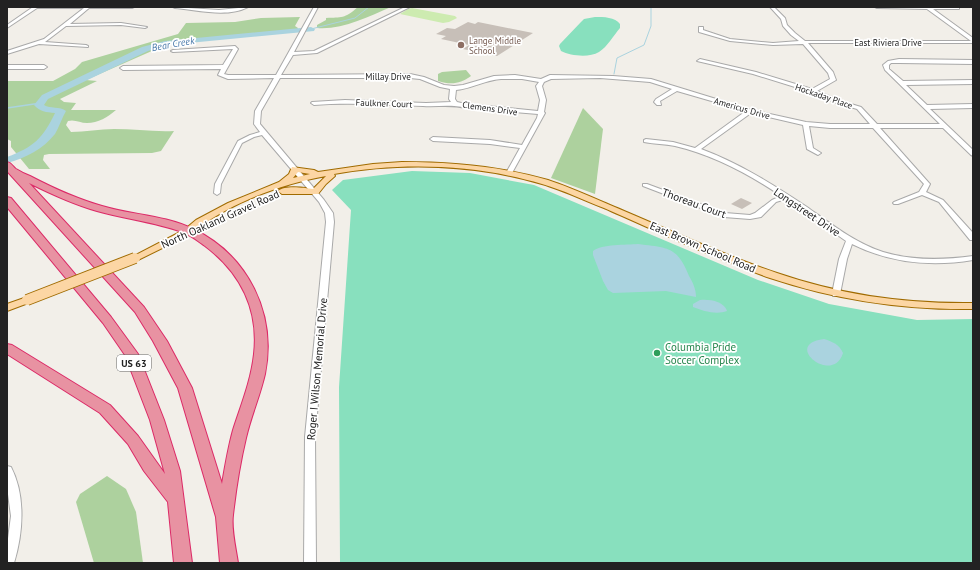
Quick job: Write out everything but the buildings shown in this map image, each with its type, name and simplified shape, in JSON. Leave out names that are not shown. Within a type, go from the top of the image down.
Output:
[{"type":"highway","points":[[11,169],[51,191],[89,206],[164,223],[188,231],[218,249],[237,268],[248,284],[259,316],[260,342],[258,372],[239,437],[224,517]]},
{"type":"highway","name":"US 63","points":[[11,169],[140,310],[160,341],[185,388],[224,517],[229,563]]},
{"type":"highway","name":"US 63","points":[[7,200],[107,320],[130,354],[157,420],[172,471],[183,563]]},
{"type":"highway","points":[[7,348],[105,409],[133,440],[150,467],[176,500]]},
{"type":"main road","name":"East Brown School Road","points":[[304,180],[328,175],[439,165],[464,166],[509,173],[567,190],[715,253],[772,275],[836,294],[910,304],[973,306]]},
{"type":"main road","points":[[295,169],[328,175],[316,192],[283,187],[295,169]]},
{"type":"main road","name":"North Oakland Gravel Road","points":[[7,308],[135,258],[188,231],[202,226],[283,187],[304,180]]},
{"type":"street","points":[[7,27],[36,7],[132,7]]},
{"type":"street","points":[[7,53],[40,43],[88,7]]},
{"type":"street","points":[[175,7],[219,12],[246,7]]},
{"type":"street","points":[[304,180],[257,124],[258,111],[277,76],[292,54],[316,7]]},
{"type":"street","points":[[292,54],[315,52],[408,7]]},
{"type":"street","points":[[772,7],[783,19],[785,25],[793,34],[804,42],[831,72],[833,80],[814,91]]},
{"type":"street","points":[[929,7],[973,41]]},
{"type":"street","points":[[877,8],[957,8]]},
{"type":"street","points":[[66,25],[121,24],[145,27]]},
{"type":"street","name":"East Riviera Drive","points":[[701,28],[702,31],[711,35],[736,41],[773,44],[804,42],[973,41]]},
{"type":"street","points":[[40,43],[86,46]]},
{"type":"street","points":[[123,68],[225,67],[236,49],[229,47],[173,51]]},
{"type":"street","name":"Hockaday Place","points":[[700,61],[754,73],[814,91],[839,102],[859,108],[927,184],[922,192]]},
{"type":"street","points":[[973,62],[890,62],[886,65],[887,69],[973,154]]},
{"type":"street","points":[[7,67],[44,66]]},
{"type":"street","name":"Millay Drive","points":[[225,67],[221,75],[228,77],[410,76],[422,78],[438,86],[453,88],[471,86],[493,78],[523,78],[542,81]]},
{"type":"street","name":"Americus Drive","points":[[542,81],[550,78],[635,78],[677,88],[750,111],[806,124],[830,126],[944,126]]},
{"type":"street","points":[[509,173],[542,113],[543,100],[539,86],[542,81]]},
{"type":"street","points":[[900,82],[973,82]]},
{"type":"street","name":"Clemens Drive","points":[[453,88],[452,99],[455,103],[542,113]]},
{"type":"street","points":[[659,104],[657,102],[658,100],[677,88]]},
{"type":"street","name":"Faulkner Court","points":[[314,104],[331,102],[380,102],[442,105],[455,103]]},
{"type":"street","points":[[925,107],[973,106]]},
{"type":"street","points":[[696,150],[750,111]]},
{"type":"street","points":[[806,124],[810,149],[818,153]]},
{"type":"street","points":[[217,193],[218,184],[240,142],[252,136],[264,133]]},
{"type":"street","points":[[433,139],[477,141],[524,147]]},
{"type":"street","name":"Longstreet Drive","points":[[646,141],[670,143],[696,150],[747,172],[850,240],[862,247],[883,255],[906,260],[957,261],[973,258]]},
{"type":"street","name":"Roger I Wilson Memorial Drive","points":[[304,180],[316,192],[326,206],[330,222],[310,437],[310,563]]},
{"type":"street","name":"Thoreau Court","points":[[645,185],[724,215],[731,216],[750,217],[758,215],[774,201],[786,197]]},
{"type":"street","points":[[896,203],[922,192],[941,201],[973,238]]},
{"type":"street","points":[[836,294],[843,259],[850,240]]},
{"type":"street","points":[[7,470],[13,486],[16,519],[15,538],[8,563]]},
{"type":"green space","points":[[358,7],[391,7],[364,19],[345,25],[317,28],[317,25],[326,20],[326,18],[343,17]]},
{"type":"green space","points":[[412,8],[455,16],[457,18],[443,23],[400,14]]},
{"type":"green space","points":[[300,17],[295,26],[298,28],[296,32],[170,43],[86,80],[97,81],[60,99],[64,102],[76,103],[71,110],[116,110],[95,122],[87,123],[73,120],[68,121],[66,125],[71,132],[114,129],[174,131],[161,151],[152,153],[49,154],[44,155],[43,160],[50,169],[29,169],[11,147],[11,141],[7,139],[7,81],[53,81],[75,69],[82,62],[178,34],[186,23],[235,22],[261,18]]},
{"type":"green space","points":[[606,17],[615,20],[620,24],[620,28],[605,47],[595,54],[585,56],[561,51],[559,46],[560,44],[584,19]]},
{"type":"green space","points":[[466,70],[471,76],[463,81],[447,83],[438,81],[438,74],[442,72]]},
{"type":"green space","points":[[583,108],[603,129],[595,194],[551,178]]},
{"type":"green space","name":"Columbia Pride Soccer Complex","points":[[412,171],[470,173],[534,185],[758,280],[829,304],[917,320],[973,319],[973,563],[340,563],[339,387],[351,210],[332,190],[343,180]]},
{"type":"green space","points":[[107,476],[126,489],[136,512],[143,563],[94,563],[76,502],[80,494]]},
{"type":"water","points":[[638,244],[657,246],[670,250],[676,254],[685,266],[693,284],[696,297],[666,291],[613,293],[608,290],[593,255],[593,251],[608,246]]},
{"type":"water","points":[[700,300],[712,300],[720,303],[727,311],[714,313],[693,307],[693,304]]},
{"type":"water","points":[[824,339],[840,347],[843,353],[838,362],[830,365],[821,364],[808,354],[807,348],[812,342]]},
{"type":"waterway","name":"Bear Creek","points":[[311,29],[355,18],[369,7]]},
{"type":"waterway","points":[[614,74],[617,58],[644,45],[651,26],[651,7]]},
{"type":"waterway","name":"Bear Creek","points":[[7,160],[27,153],[51,132],[61,111],[43,109],[39,105],[45,97],[145,49],[168,43],[201,39],[311,29]]},
{"type":"waterway","points":[[7,108],[41,103]]},
{"type":"place","name":"Lange Middle School","points":[[461,45]]},
{"type":"place","name":"Columbia Pride Soccer Complex","points":[[657,353]]}]
